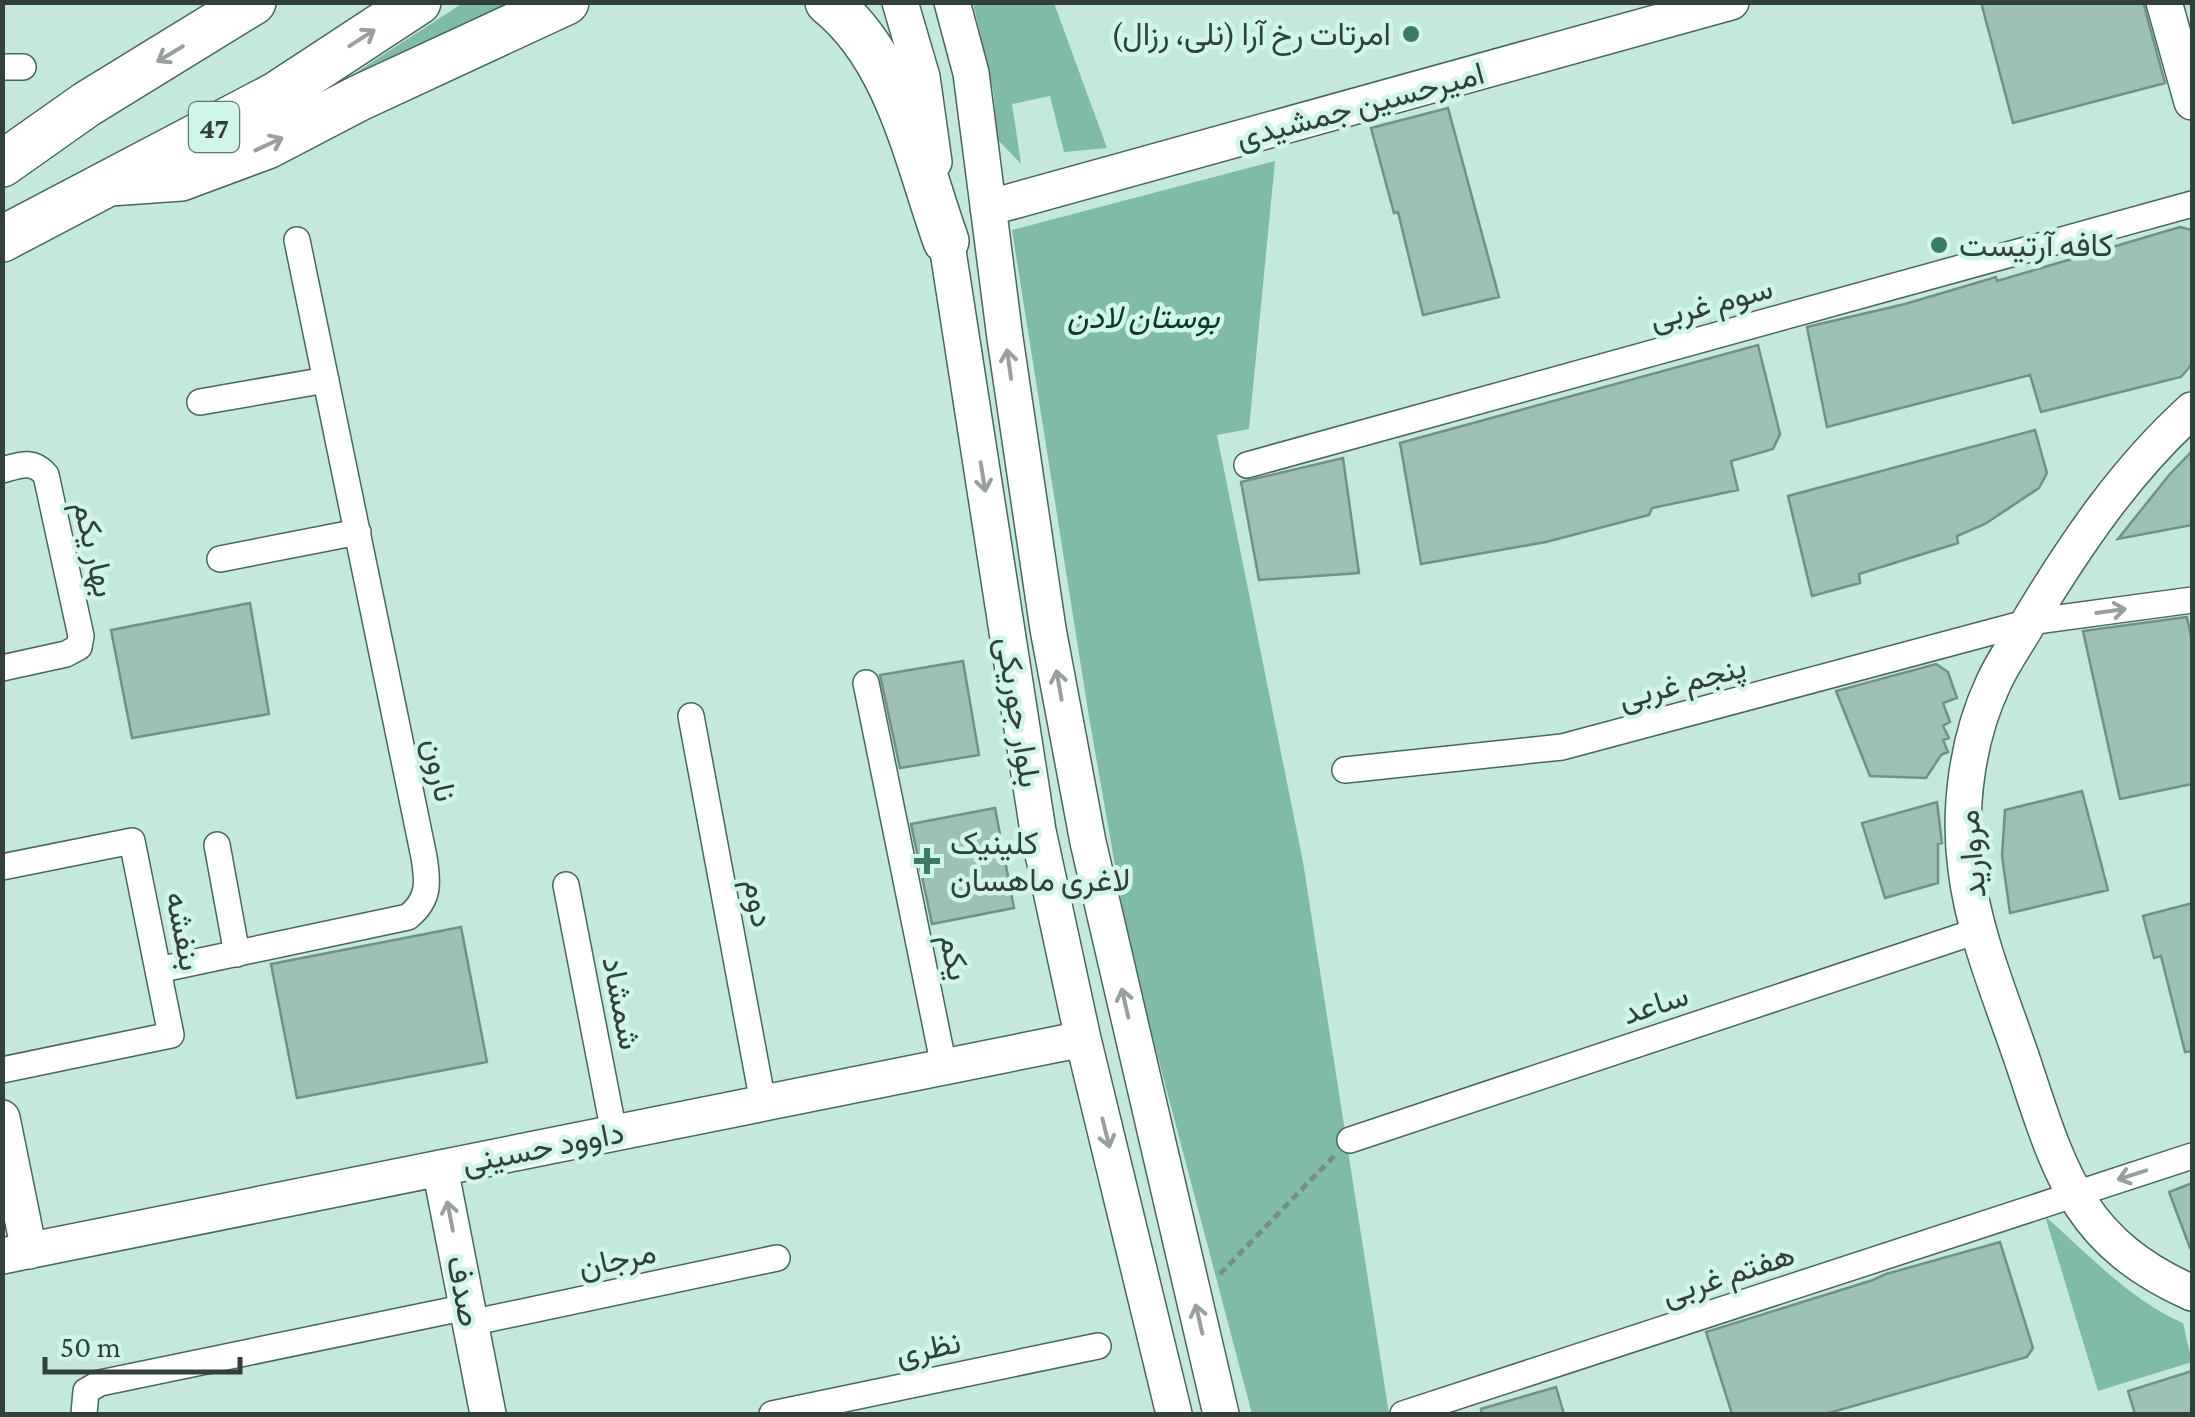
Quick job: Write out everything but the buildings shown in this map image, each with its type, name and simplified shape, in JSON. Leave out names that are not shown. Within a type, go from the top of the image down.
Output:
[{"type":"highway","points":[[2,164],[88,104],[253,2]]},
{"type":"highway","name":"47","points":[[3,239],[276,94],[418,2]]},
{"type":"highway","points":[[108,183],[180,178],[267,146],[359,98],[566,2]]},
{"type":"highway","points":[[828,2],[866,38],[888,76],[946,241]]},
{"type":"highway","points":[[2,131],[88,104]]},
{"type":"street","name":"بلوار جوریکی","points":[[900,2],[922,77],[1038,831],[1083,1038],[1174,1414]]},
{"type":"street","name":"بلوار جوریکی","points":[[952,2],[971,72],[1048,629],[1088,842],[1221,1414]]},
{"type":"street","points":[[2164,2],[2192,102]]},
{"type":"street","name":"امیرحسین جمشیدی","points":[[988,208],[1722,4]]},
{"type":"street","name":"سوم غربی","points":[[1247,466],[2192,204]]},
{"type":"street","name":"نارون","points":[[158,970],[408,917],[426,895],[424,856],[296,240]]},
{"type":"street","points":[[200,402],[326,380]]},
{"type":"street","name":"مروارید","points":[[2192,410],[2126,475],[1993,683],[1974,741],[1964,837],[1966,870],[1980,930],[2044,1125],[2072,1194],[2096,1226],[2119,1246],[2148,1269],[2192,1293]]},
{"type":"street","name":"بهار یکم","points":[[2,470],[27,464],[38,466],[46,475],[82,636],[79,648],[66,654],[2,668]]},
{"type":"street","points":[[220,559],[358,532]]},
{"type":"street","name":"پنجم غربی","points":[[1345,770],[1562,748],[2029,622],[2192,600]]},
{"type":"street","name":"یکم","points":[[866,683],[944,1066]]},
{"type":"street","name":"دوم","points":[[692,716],[763,1103]]},
{"type":"street","points":[[1038,831],[1088,842]]},
{"type":"street","name":"بنفشه","points":[[2,867],[132,841],[171,1035],[2,1070]]},
{"type":"street","points":[[217,845],[238,954]]},
{"type":"street","name":"شمشاد","points":[[566,886],[614,1133]]},
{"type":"street","name":"ساعد","points":[[1350,1140],[1980,930]]},
{"type":"street","name":"داوود حسینی","points":[[16,1254],[1083,1038]]},
{"type":"street","points":[[2,1118],[16,1254]]},
{"type":"street","name":"هفتم غربی","points":[[1403,1414],[2192,1156]]},
{"type":"street","name":"صدف","points":[[440,1168],[488,1414]]},
{"type":"street","name":"مرجان","points":[[84,1414],[86,1391],[100,1383],[777,1258]]},
{"type":"street","name":"نظری","points":[[772,1414],[1098,1346]]},
{"type":"path","points":[[1194,1300],[1350,1140]]},
{"type":"green space","points":[[463,3],[540,3],[269,129]]},
{"type":"green space","points":[[973,3],[1054,3],[1107,148],[1064,152],[1050,96],[1012,104],[1021,164],[998,140],[993,90]]},
{"type":"green space","name":"بوستان لادن","points":[[1275,161],[1249,429],[1217,435],[1303,862],[1389,1414],[1252,1414],[1130,951],[1012,230]]},
{"type":"green space","points":[[2045,1216],[2127,1289],[2183,1323],[2192,1362],[2098,1391]]},
{"type":"place","name":"امرتات رخ آرا (نلی، رزال)","points":[[1411,34]]},
{"type":"place","name":"کافه آرتیست","points":[[1939,245]]},
{"type":"place","name":"کلینیک لاغری ماهسان","points":[[927,861]]}]
